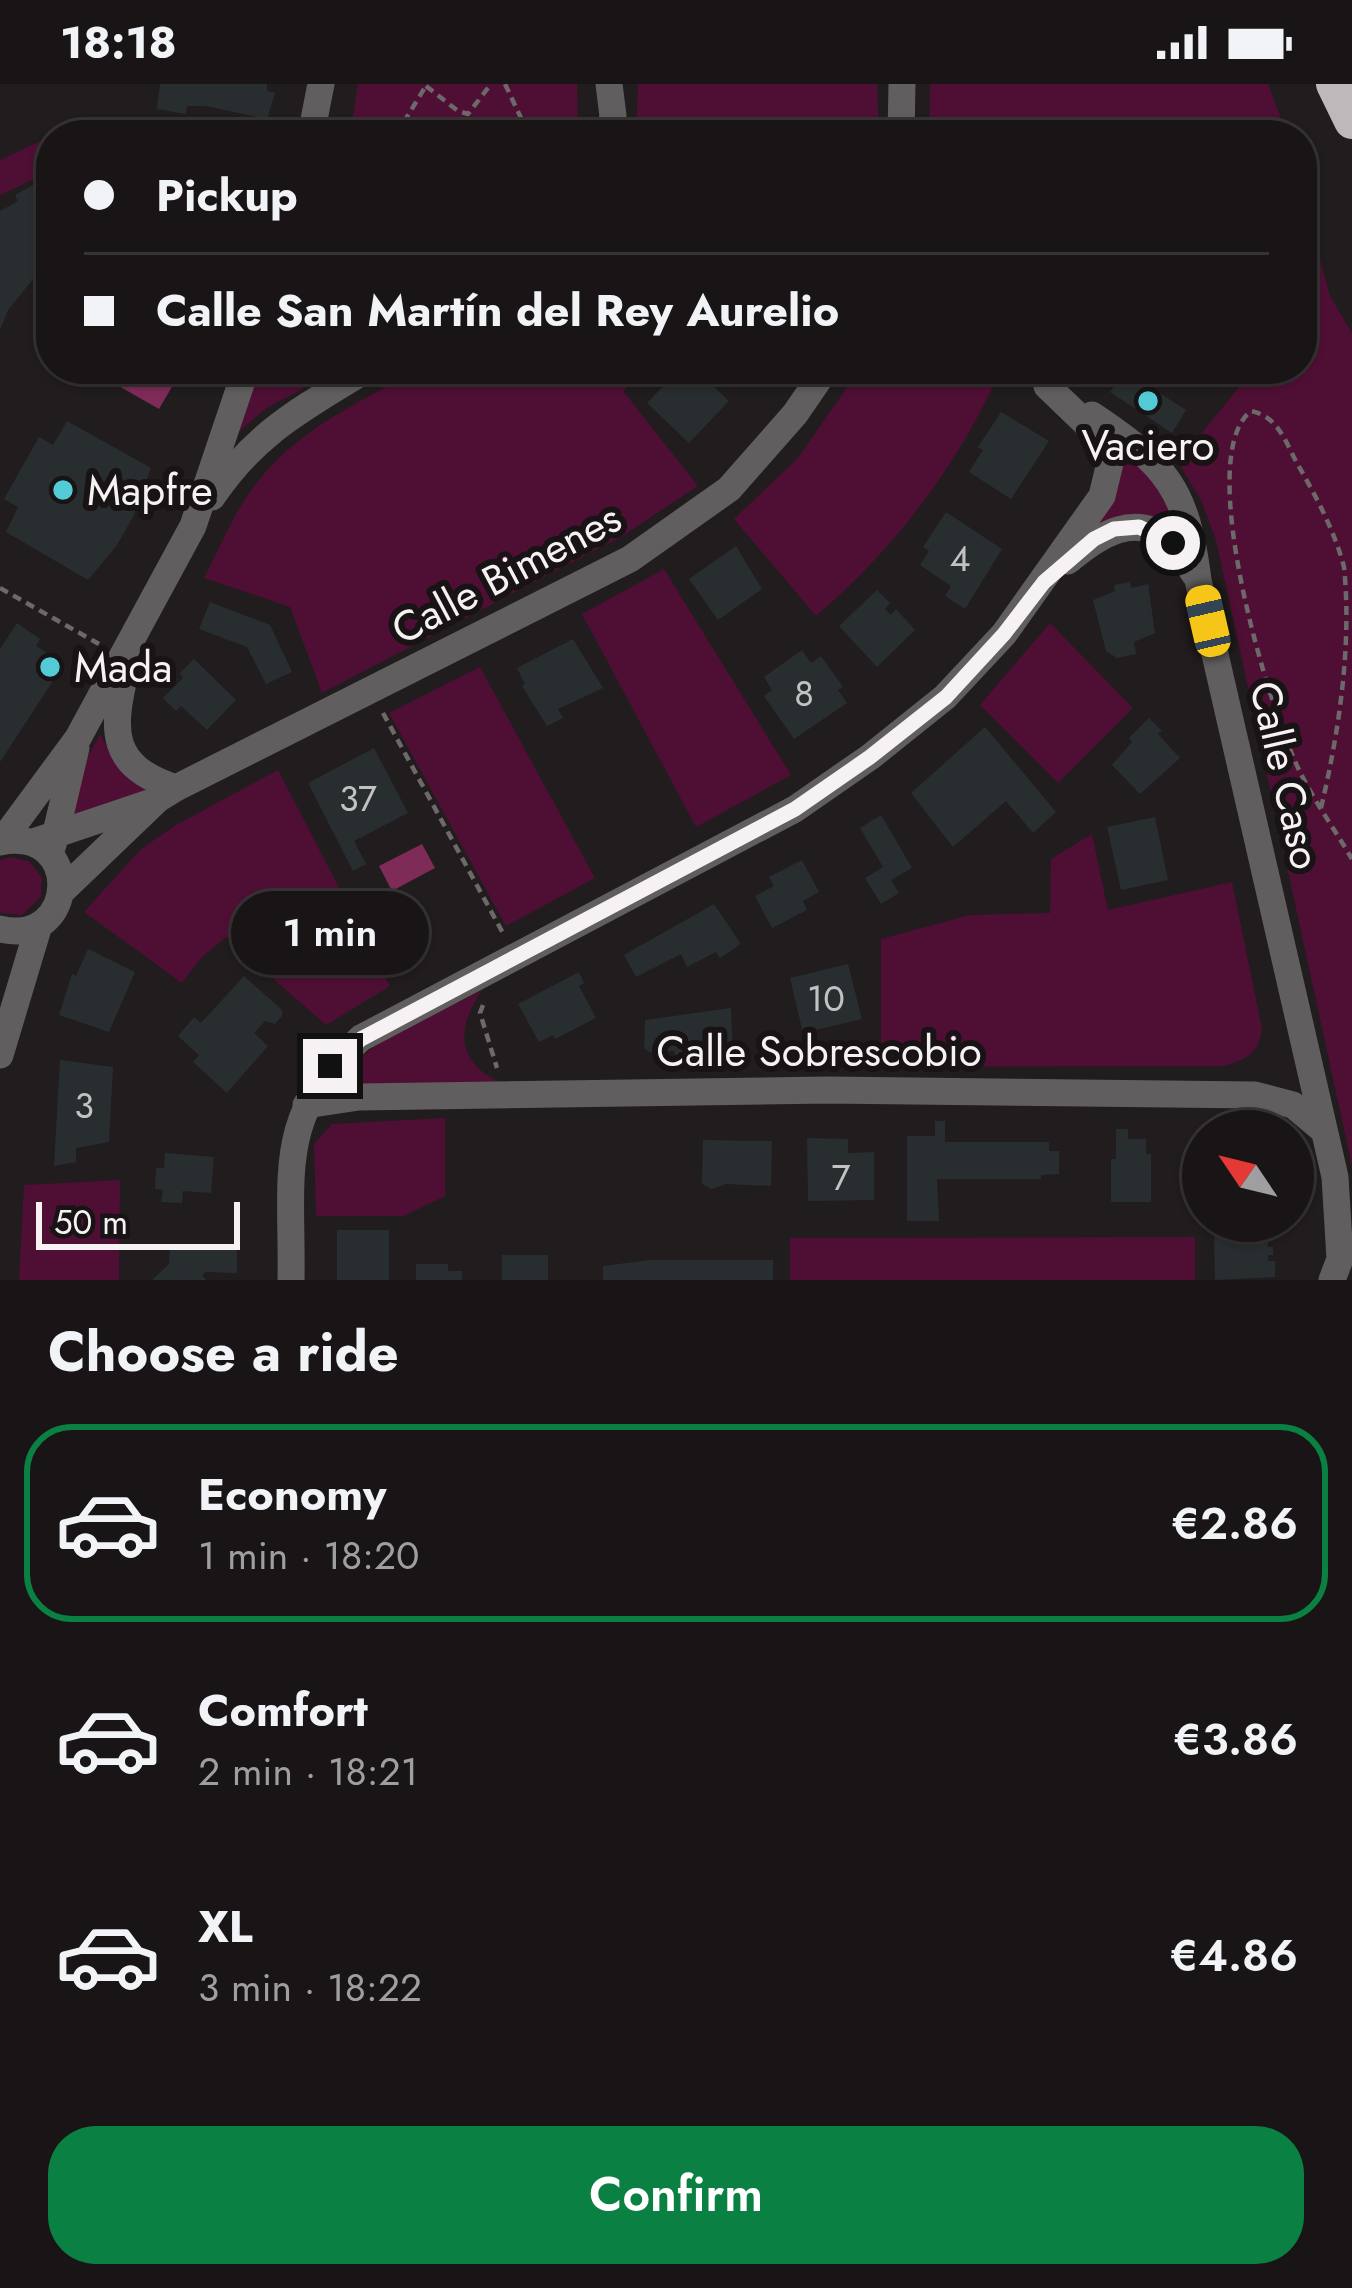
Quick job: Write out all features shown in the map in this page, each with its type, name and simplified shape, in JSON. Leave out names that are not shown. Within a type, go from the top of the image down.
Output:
[{"type":"highway","points":[[1334,84],[1352,122]]},
{"type":"street","points":[[314,120],[321,84]]},
{"type":"street","points":[[609,84],[612,120]]},
{"type":"street","points":[[901,120],[902,84]]},
{"type":"street","points":[[194,526],[241,384]]},
{"type":"street","points":[[1,841],[78,738],[194,526],[236,463],[275,425],[342,384]]},
{"type":"street","name":"Calle Bimenes","points":[[46,844],[167,794],[630,559],[729,489],[816,384]]},
{"type":"street","name":"Calle Caso","points":[[1044,384],[1141,451],[1178,496],[1191,526],[1198,580],[1335,1177],[1340,1259],[1332,1280]]},
{"type":"street","points":[[291,1280],[290,1156],[306,1105],[330,1066],[361,1039],[795,809],[946,697],[1004,634],[1102,496],[1110,463],[1100,436],[1047,386]]},
{"type":"street","points":[[1044,582],[1094,539],[1114,529],[1139,527],[1173,543],[1198,580]]},
{"type":"street","points":[[128,650],[115,732],[128,761],[167,794]]},
{"type":"street","points":[[62,891],[58,866],[46,844],[78,738]]},
{"type":"street","name":"Calle Bimenes","points":[[0,1055],[39,925],[50,916],[62,891],[167,794]]},
{"type":"street","points":[[1,841],[46,844]]},
{"type":"street","points":[[0,929],[26,931],[39,925]]},
{"type":"street","name":"Calle Sobrescobio","points":[[306,1105],[358,1096],[828,1090],[1255,1095],[1293,1105],[1323,1130]]},
{"type":"path","points":[[405,120],[427,85],[468,114],[491,84]]},
{"type":"path","points":[[505,84],[522,120]]},
{"type":"path","points":[[1322,808],[1349,669],[1345,568],[1309,483],[1278,428],[1270,418],[1251,411],[1240,420],[1232,440],[1232,544],[1268,688],[1300,773],[1352,859]]},
{"type":"path","points":[[0,588],[128,650]]},
{"type":"path","points":[[372,692],[514,955]]},
{"type":"path","points":[[488,993],[481,1013],[494,1066],[508,1076]]},
{"type":"shaded area","points":[[358,84],[577,84],[578,120],[352,120]]},
{"type":"shaded area","points":[[638,84],[877,84],[878,120],[637,120]]},
{"type":"shaded area","points":[[930,84],[1268,84],[1281,120],[930,120]]},
{"type":"shaded area","points":[[36,143],[36,178],[0,195],[0,160]]},
{"type":"shaded area","points":[[1317,248],[1330,296],[1352,333],[1352,1166],[1216,540],[1202,502],[1178,462],[1242,384],[1317,384]]},
{"type":"shaded area","points":[[115,384],[173,385],[159,409]]},
{"type":"shaded area","points":[[252,384],[311,384],[265,409],[233,437]]},
{"type":"shaded area","points":[[393,384],[631,384],[623,391],[698,486],[624,535],[322,693],[290,607],[204,578],[259,480],[294,445],[334,416]]},
{"type":"shaded area","points":[[850,384],[994,384],[961,446],[919,508],[871,564],[816,616],[734,519],[797,459]]},
{"type":"shaded area","points":[[1114,442],[1153,481],[1187,544],[1089,529]]},
{"type":"shaded area","points":[[664,569],[791,775],[696,827],[582,614]]},
{"type":"shaded area","points":[[1050,623],[1133,708],[1058,783],[980,705]]},
{"type":"shaded area","points":[[480,667],[595,878],[506,926],[389,713]]},
{"type":"shaded area","points":[[100,734],[114,761],[146,790],[70,820],[82,768]]},
{"type":"shaded area","points":[[278,770],[390,986],[326,1025],[226,937],[182,983],[84,912],[140,850]]},
{"type":"shaded area","points":[[1092,834],[1108,910],[1232,882],[1262,1029],[1254,1050],[1222,1066],[881,1067],[881,939],[970,915],[1050,913],[1051,859]]},
{"type":"shaded area","points":[[422,844],[435,868],[392,891],[379,866]]},
{"type":"shaded area","points":[[0,860],[29,861],[42,877],[41,897],[22,915],[0,913]]},
{"type":"shaded area","points":[[482,990],[467,1020],[465,1046],[478,1068],[508,1085],[361,1084],[352,1080],[350,1069],[376,1046]]},
{"type":"shaded area","points":[[445,1118],[445,1196],[404,1216],[316,1216],[314,1144],[332,1124]]},
{"type":"shaded area","points":[[120,1180],[119,1280],[19,1280],[24,1185]]},
{"type":"shaded area","points":[[1182,1237],[1182,1242],[1195,1242],[1195,1280],[790,1280],[790,1238]]},
{"type":"building","points":[[160,84],[267,84],[267,91],[275,93],[267,119],[206,106],[187,106],[186,114],[157,109]]},
{"type":"building","points":[[35,184],[36,277],[8,310],[0,330],[0,211]]},
{"type":"building","points":[[665,384],[711,384],[729,401],[689,443],[647,403]]},
{"type":"building","name":"Vaciero","points":[[1116,384],[1145,384],[1186,410],[1172,433],[1110,392]]},
{"type":"building","points":[[1001,412],[1049,441],[1011,499],[969,472],[983,450],[978,447]]},
{"type":"building","points":[[67,421],[151,468],[133,517],[88,580],[6,532],[18,507],[4,499],[39,437],[53,445]]},
{"type":"building","points":[[946,512],[1002,549],[965,609],[945,596],[951,586],[920,565],[929,551],[923,547]]},
{"type":"building","points":[[736,546],[762,589],[718,620],[689,579]]},
{"type":"building","points":[[1130,582],[1131,588],[1148,584],[1155,633],[1134,642],[1136,654],[1117,658],[1106,651],[1093,600],[1115,591],[1114,585]]},
{"type":"building","points":[[877,590],[890,603],[885,609],[891,615],[896,609],[915,630],[877,667],[839,626]]},
{"type":"building","points":[[210,602],[270,625],[292,672],[266,684],[247,647],[199,629]]},
{"type":"building","points":[[17,623],[40,639],[36,646],[64,664],[0,762],[0,649]]},
{"type":"building","points":[[573,639],[603,688],[558,709],[563,718],[547,726],[522,686],[517,668]]},
{"type":"building","points":[[802,650],[811,663],[821,656],[843,687],[838,690],[847,703],[794,739],[764,696],[772,690],[764,677]]},
{"type":"building","points":[[194,659],[236,700],[207,730],[181,706],[176,711],[163,698]]},
{"type":"building","points":[[1149,718],[1180,758],[1140,794],[1112,765]]},
{"type":"building","points":[[985,727],[1056,812],[1033,833],[1006,801],[953,847],[911,793]]},
{"type":"building","points":[[374,748],[408,813],[354,841],[366,864],[353,871],[308,783]]},
{"type":"building","points":[[881,815],[912,868],[891,880],[899,893],[881,904],[865,878],[883,867],[860,828]]},
{"type":"building","points":[[1155,817],[1168,880],[1121,890],[1107,827]]},
{"type":"building","points":[[802,860],[819,892],[803,901],[807,910],[772,928],[755,896],[774,886],[769,877]]},
{"type":"building","points":[[714,904],[741,944],[720,958],[716,952],[687,967],[681,954],[636,977],[624,955]]},
{"type":"building","points":[[88,949],[135,972],[109,1032],[59,1015],[72,974],[76,976]]},
{"type":"building","points":[[848,964],[862,1019],[803,1033],[790,978]]},
{"type":"building","points":[[579,972],[584,983],[579,986],[596,1018],[539,1042],[518,1004]]},
{"type":"building","points":[[244,976],[282,1010],[282,1016],[275,1024],[265,1021],[254,1033],[268,1046],[227,1093],[193,1062],[199,1055],[178,1036],[194,1017],[201,1023]]},
{"type":"building","points":[[731,1008],[733,1053],[675,1055],[674,1051],[644,1049],[645,1020]]},
{"type":"building","points":[[60,1060],[113,1067],[109,1142],[76,1148],[76,1162],[54,1166]]},
{"type":"building","points":[[935,1121],[945,1121],[945,1142],[1049,1142],[1049,1151],[1059,1151],[1059,1174],[1041,1175],[1041,1179],[937,1179],[939,1221],[907,1221],[907,1136],[935,1136]]},
{"type":"building","points":[[1116,1129],[1128,1129],[1128,1139],[1146,1139],[1146,1154],[1151,1154],[1151,1202],[1111,1202]]},
{"type":"building","points":[[807,1138],[848,1139],[848,1153],[874,1152],[874,1200],[808,1201]]},
{"type":"building","points":[[703,1140],[772,1141],[771,1186],[726,1184],[712,1189],[702,1184]]},
{"type":"building","points":[[165,1153],[214,1157],[211,1193],[183,1191],[182,1203],[161,1202],[163,1190],[155,1189],[156,1168],[164,1168]]},
{"type":"building","points":[[337,1230],[389,1230],[389,1280],[337,1280]]},
{"type":"building","points":[[1214,1242],[1268,1242],[1273,1247],[1268,1261],[1275,1261],[1275,1277],[1215,1280]]},
{"type":"building","points":[[170,1247],[237,1249],[237,1273],[206,1272],[202,1275],[206,1280],[152,1280],[169,1264]]},
{"type":"building","points":[[502,1255],[548,1255],[548,1280],[502,1280]]},
{"type":"building","points":[[650,1260],[773,1260],[773,1280],[603,1280],[603,1266]]},
{"type":"building","points":[[416,1264],[448,1264],[448,1271],[462,1271],[462,1280],[416,1280]]},
{"type":"place","name":"Vaciero","points":[[1148,401]]},
{"type":"place","name":"Mapfre","points":[[63,490]]},
{"type":"place","name":"Mada","points":[[50,667]]},
{"type":"route","points":[[330,1066],[361,1039],[795,809],[946,697],[1044,582],[1094,539],[1114,529],[1139,527],[1173,543]]}]
